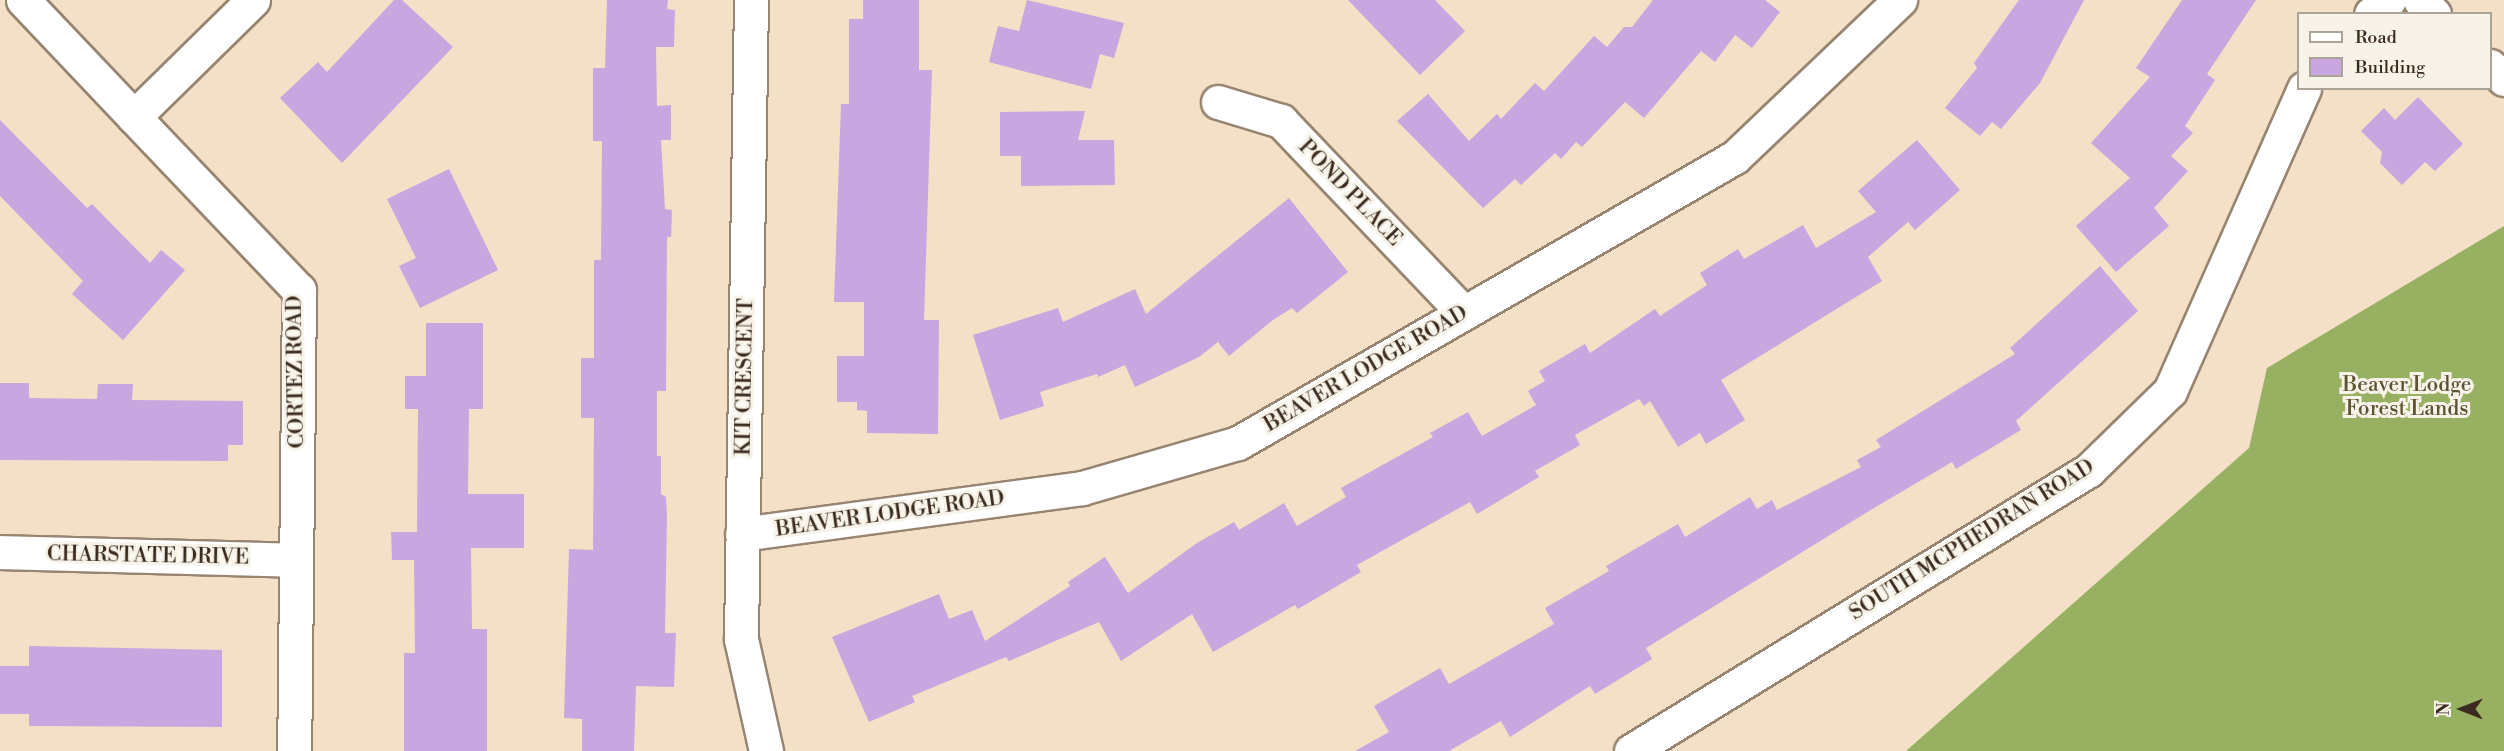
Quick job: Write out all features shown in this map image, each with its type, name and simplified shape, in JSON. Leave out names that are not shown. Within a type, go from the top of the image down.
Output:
[{"type":"street","points":[[23,0],[134,117],[253,0]]},
{"type":"street","name":"KIT CRESCENT","points":[[751,0],[741,639],[766,751]]},
{"type":"street","name":"BEAVER LODGE ROAD","points":[[742,534],[1083,488],[1239,442],[1735,157],[1900,0]]},
{"type":"street","points":[[2374,12],[2389,0]]},
{"type":"street","points":[[2420,0],[2432,12]]},
{"type":"street","points":[[2492,68],[2504,79]]},
{"type":"street","name":"SOUTH MCPHEDRAN ROAD","points":[[1631,751],[2089,470],[2170,391],[2303,90]]},
{"type":"street","name":"POND PLACE","points":[[1218,102],[1281,121],[1464,313]]},
{"type":"street","name":"CORTEZ ROAD","points":[[134,117],[299,290],[294,751]]},
{"type":"street","name":"CHARSTATE DRIVE","points":[[0,552],[296,560]]},
{"type":"green space","name":"Beaver Lodge Forest Lands","points":[[2504,226],[2504,751],[1906,751],[2249,448],[2267,368]]},
{"type":"building","points":[[394,0],[402,0],[453,47],[342,163],[280,98],[318,62],[327,72]]},
{"type":"building","points":[[607,0],[668,0],[667,9],[675,10],[674,47],[656,47],[657,106],[671,105],[671,140],[661,140],[665,209],[672,210],[671,237],[667,237],[666,391],[657,391],[657,456],[661,456],[661,494],[666,497],[665,633],[676,633],[674,687],[636,686],[634,751],[582,751],[582,719],[564,718],[569,549],[593,550],[594,418],[581,418],[581,358],[594,358],[594,260],[601,260],[602,141],[593,141],[593,68],[605,68]]},
{"type":"building","points":[[863,0],[919,0],[919,70],[932,70],[924,320],[939,320],[938,434],[867,433],[867,411],[857,410],[857,402],[837,402],[837,356],[864,356],[864,302],[834,302],[841,104],[849,104],[849,19],[863,19]]},
{"type":"building","points":[[1027,0],[1124,23],[1114,58],[1100,54],[1091,89],[989,62],[998,26],[1019,31]]},
{"type":"building","points":[[1348,0],[1435,0],[1465,31],[1420,75]]},
{"type":"building","points":[[1653,0],[1765,0],[1780,12],[1752,48],[1735,35],[1715,62],[1701,51],[1644,118],[1625,102],[1582,147],[1576,142],[1561,159],[1555,153],[1521,185],[1515,179],[1483,208],[1397,121],[1428,94],[1469,141],[1497,114],[1501,119],[1535,83],[1544,91],[1594,36],[1607,47],[1624,27],[1632,27]]},
{"type":"building","points":[[2019,0],[2084,0],[2040,83],[2001,129],[1992,122],[1980,136],[1945,108],[1977,68],[1974,63]]},
{"type":"building","points":[[2182,0],[2256,0],[2207,74],[2215,80],[2185,126],[2193,133],[2171,156],[2188,171],[2154,208],[2169,226],[2116,272],[2076,226],[2130,178],[2091,143],[2150,77],[2136,68]]},
{"type":"building","points":[[2418,97],[2463,144],[2435,171],[2425,162],[2402,185],[2380,163],[2382,152],[2361,131],[2384,108],[2395,120]]},
{"type":"building","points":[[1085,111],[1078,140],[1114,140],[1115,185],[1021,186],[1021,156],[1000,156],[1000,112]]},
{"type":"building","points":[[0,120],[87,208],[92,204],[150,263],[161,250],[185,270],[123,340],[72,294],[83,281],[0,196]]},
{"type":"building","points":[[1917,140],[1960,190],[1915,230],[1908,222],[1868,257],[1882,281],[1721,380],[1745,420],[1706,444],[1700,433],[1678,447],[1650,401],[1644,406],[1639,399],[1575,435],[1580,445],[1535,471],[1539,477],[1477,514],[1470,502],[1357,565],[1361,572],[1298,609],[1295,605],[1213,652],[1192,614],[1121,661],[1099,622],[1009,661],[1006,657],[912,696],[915,702],[869,722],[832,637],[939,594],[949,619],[972,610],[985,641],[1070,586],[1068,582],[1105,557],[1128,593],[1197,543],[1234,522],[1239,530],[1284,503],[1297,526],[1346,497],[1341,488],[1433,437],[1430,433],[1468,412],[1482,436],[1536,405],[1528,391],[1545,381],[1539,371],[1585,344],[1590,353],[1655,309],[1660,316],[1707,285],[1700,273],[1738,249],[1744,259],[1803,225],[1816,248],[1876,212],[1858,191]]},
{"type":"building","points":[[449,169],[498,270],[420,308],[399,266],[416,258],[387,199]]},
{"type":"building","points":[[1289,198],[1348,272],[1297,313],[1292,308],[1273,320],[1229,356],[1218,342],[1199,357],[1135,387],[1125,365],[1098,377],[1097,374],[1040,392],[1044,406],[1000,420],[973,335],[1058,308],[1063,322],[1135,289],[1146,314]]},
{"type":"building","points":[[2100,266],[2138,311],[2016,421],[2021,430],[1956,469],[1952,462],[1869,511],[1646,648],[1652,659],[1595,694],[1590,686],[1510,737],[1501,721],[1449,751],[1355,751],[1389,732],[1374,706],[1440,668],[1449,684],[1554,624],[1545,608],[1609,571],[1606,566],[1678,524],[1685,537],[1750,497],[1757,509],[1772,500],[1777,510],[1861,467],[1857,460],[1881,447],[1876,440],[2015,354],[2010,348]]},
{"type":"building","points":[[426,323],[483,323],[483,409],[469,409],[468,494],[524,494],[524,548],[471,548],[472,629],[487,629],[487,751],[404,751],[404,653],[415,653],[414,560],[392,560],[391,532],[417,532],[418,409],[405,409],[405,376],[426,376]]},
{"type":"building","points":[[0,383],[29,383],[29,398],[97,399],[98,384],[133,384],[132,400],[243,401],[243,445],[228,445],[228,461],[0,460]]},
{"type":"building","points":[[29,646],[222,650],[222,727],[29,726],[29,714],[0,714],[0,666],[29,666]]}]
